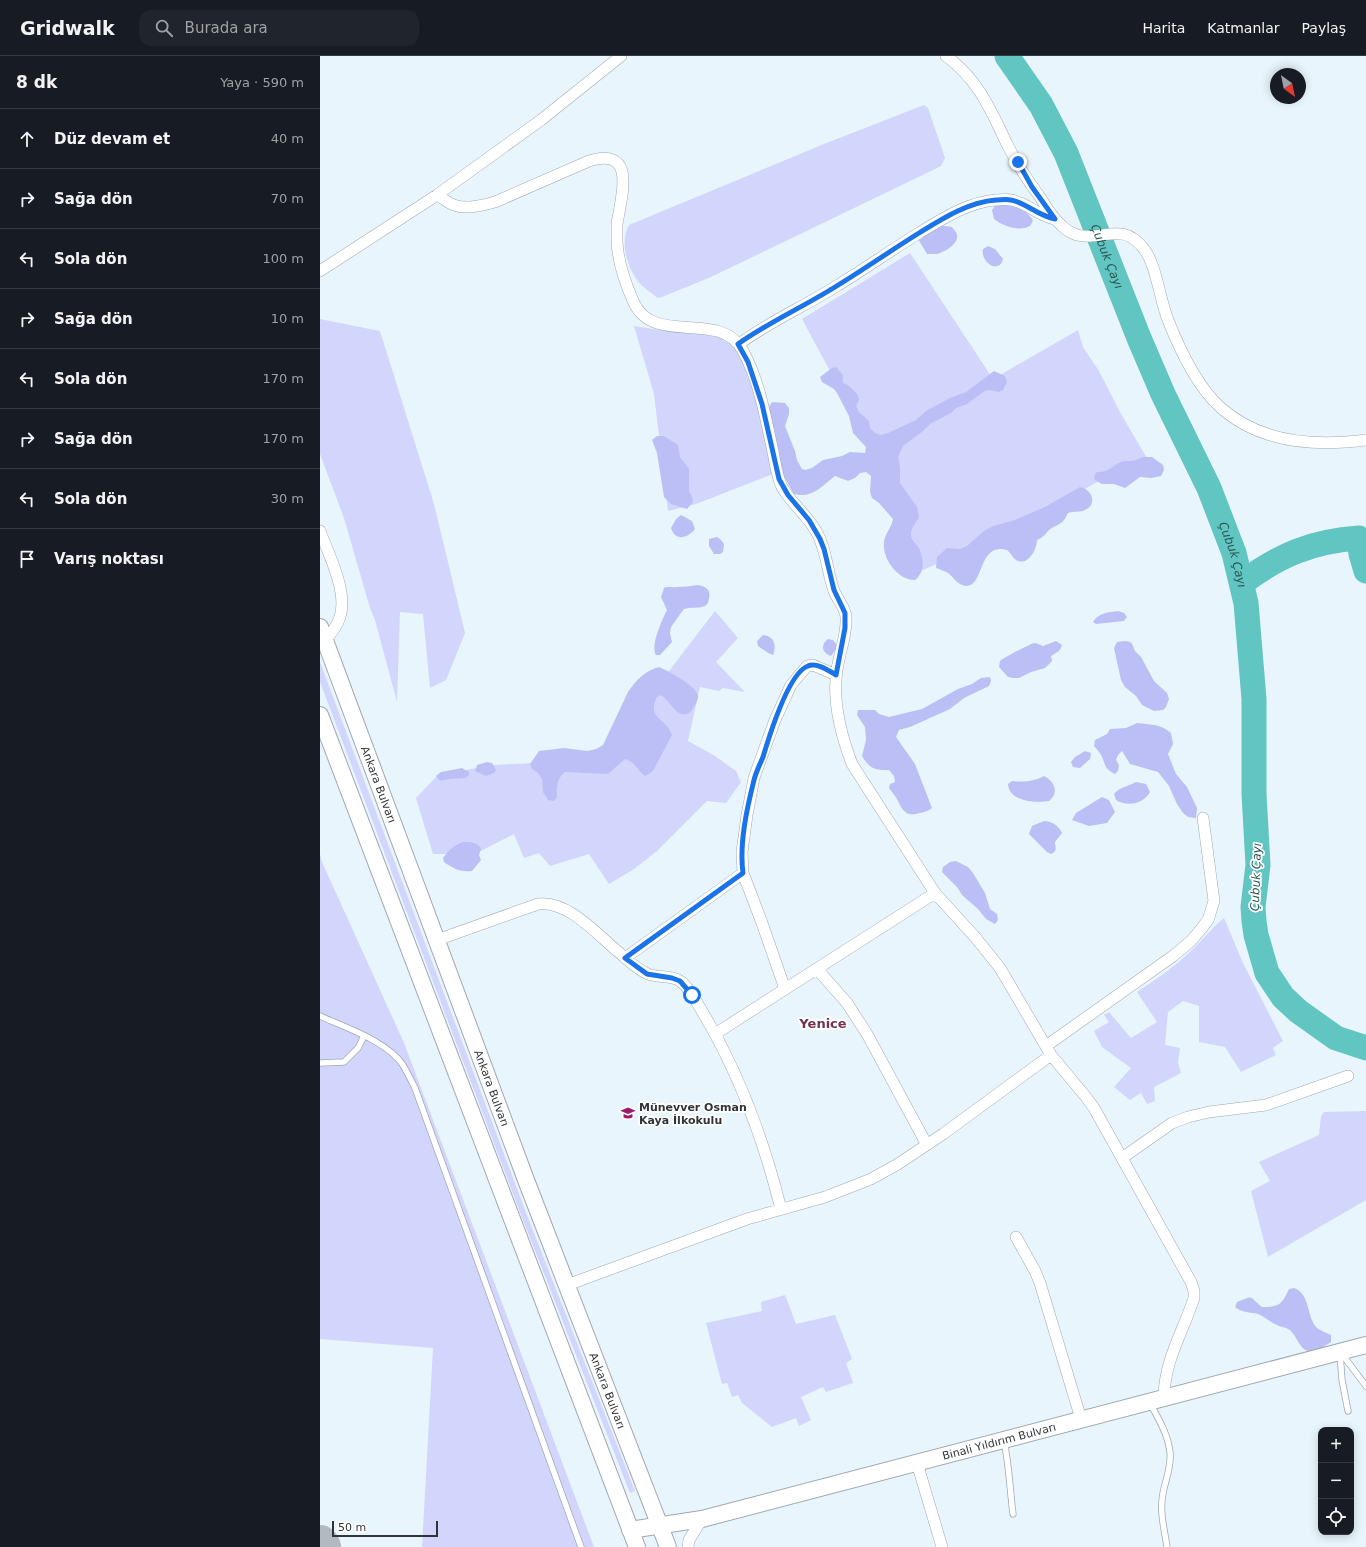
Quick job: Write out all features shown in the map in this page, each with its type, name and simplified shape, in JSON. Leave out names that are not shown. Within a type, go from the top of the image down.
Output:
[{"type":"main road","name":"Ankara Bulvarı","points":[[322,634],[567,1285],[668,1547]]},
{"type":"main road","points":[[320,715],[636,1547]]},
{"type":"main road","name":"Binali Yıldırım Bulvarı","points":[[630,1530],[702,1519],[1366,1345]]},
{"type":"street","points":[[320,271],[437,195],[541,120],[621,56]]},
{"type":"street","points":[[946,56],[965,72],[982,94],[1009,147],[1032,187],[1055,219],[1070,231],[1078,235],[1111,233],[1125,234],[1138,242],[1148,254],[1162,303],[1177,340],[1200,383],[1220,407],[1252,428],[1269,436],[1291,441],[1329,443],[1364,440]]},
{"type":"street","points":[[437,195],[453,205],[461,207],[484,205],[495,202],[589,161],[600,158],[608,158],[616,162],[620,167],[624,181],[624,189],[617,224],[618,251],[629,288],[640,312],[646,318],[662,325],[706,328],[721,332],[730,335],[738,344],[748,362],[762,404],[781,483],[788,495],[809,520],[818,534],[824,549],[834,590],[845,613],[845,628],[836,675],[836,701],[846,749],[852,764],[935,893],[975,937],[1000,968],[1048,1050],[1090,1102],[1183,1267],[1194,1291],[1192,1305],[1168,1365],[1164,1385],[1157,1399]]},
{"type":"street","points":[[738,344],[769,323],[835,287],[944,218],[975,204],[994,200],[1012,200],[1045,217],[1055,219]]},
{"type":"street","points":[[320,531],[340,586],[342,600],[340,618],[332,631],[322,634]]},
{"type":"street","points":[[785,990],[743,873],[743,845],[747,816],[754,778],[775,720],[791,686],[807,666],[813,665],[836,675]]},
{"type":"street","points":[[567,1285],[747,1219],[825,1197],[871,1179],[927,1145],[1191,941],[1208,920],[1214,901],[1203,818]]},
{"type":"street","points":[[625,958],[743,873]]},
{"type":"street","points":[[715,1034],[935,893]]},
{"type":"street","points":[[437,940],[538,904],[546,903],[565,909],[571,913],[625,958],[647,974],[672,978],[680,981],[692,995],[715,1034],[734,1072],[773,1176],[781,1209]]},
{"type":"street","points":[[817,969],[847,1004],[867,1034],[927,1145]]},
{"type":"street","points":[[1122,1158],[1157,1132],[1172,1123],[1183,1119],[1209,1112],[1266,1105],[1348,1076]]},
{"type":"street","points":[[1016,1236],[1040,1283],[1081,1419]]},
{"type":"street","points":[[916,1463],[942,1547]]},
{"type":"street","points":[[688,1547],[688,1540],[702,1519]]},
{"type":"lane","points":[[320,1016],[364,1036],[387,1049],[402,1064],[415,1088],[581,1547]]},
{"type":"lane","points":[[320,1063],[344,1062],[358,1048],[364,1036]]},
{"type":"lane","points":[[1340,1352],[1366,1386]]},
{"type":"lane","points":[[1340,1352],[1342,1380],[1348,1411]]},
{"type":"lane","points":[[1157,1399],[1170,1453],[1168,1473],[1161,1503],[1167,1547]]},
{"type":"lane","points":[[1004,1440],[1013,1514]]},
{"type":"shaded area","points":[[924,105],[928,108],[945,158],[941,166],[711,277],[662,297],[658,298],[642,286],[636,278],[626,256],[625,239],[629,225],[824,144]]},
{"type":"shaded area","points":[[1001,205],[1015,207],[1024,211],[1033,221],[1030,226],[1026,228],[1016,228],[1002,224],[994,219],[992,210],[995,206]]},
{"type":"shaded area","points":[[938,225],[952,227],[957,235],[956,241],[950,247],[937,254],[927,254],[918,239]]},
{"type":"shaded area","points":[[988,246],[995,249],[1003,259],[1001,264],[998,266],[990,265],[984,258],[983,249]]},
{"type":"shaded area","points":[[910,253],[993,379],[1078,330],[1083,347],[1099,371],[1121,414],[1148,460],[1099,481],[1031,519],[917,573],[874,453],[802,319]]},
{"type":"shaded area","points":[[320,319],[380,331],[434,504],[465,633],[446,680],[430,688],[423,614],[400,612],[397,702],[375,620],[370,608],[344,518],[320,454]]},
{"type":"shaded area","points":[[634,326],[673,332],[714,334],[724,338],[733,346],[742,361],[756,400],[773,474],[696,504],[668,511],[654,394]]},
{"type":"shaded area","points":[[836,367],[843,375],[843,383],[848,385],[858,395],[859,400],[856,406],[859,412],[869,421],[870,428],[875,433],[881,435],[916,420],[926,411],[950,398],[966,392],[994,371],[1005,376],[1007,382],[1003,390],[999,392],[989,390],[985,391],[967,404],[956,408],[951,413],[930,424],[903,446],[898,457],[900,483],[917,507],[919,517],[913,527],[911,536],[919,548],[923,565],[921,573],[915,580],[909,579],[897,572],[888,561],[884,549],[884,542],[893,519],[879,503],[872,498],[870,492],[871,476],[866,472],[860,473],[855,478],[848,481],[835,476],[816,491],[806,495],[800,495],[794,494],[782,473],[769,407],[772,402],[785,403],[789,408],[789,414],[785,426],[797,460],[802,469],[805,470],[812,468],[823,460],[842,456],[850,452],[865,453],[866,447],[853,433],[849,416],[837,393],[834,389],[822,382],[820,377],[832,368]]},
{"type":"shaded area","points":[[657,436],[664,436],[678,445],[680,457],[689,469],[689,491],[693,502],[687,509],[671,504],[664,497],[657,453],[652,440]]},
{"type":"shaded area","points":[[1142,457],[1152,457],[1163,465],[1164,470],[1161,476],[1151,478],[1140,477],[1125,488],[1114,484],[1102,484],[1095,480],[1094,476],[1097,472],[1107,470],[1121,462],[1132,461]]},
{"type":"shaded area","points":[[1080,487],[1091,494],[1091,505],[1083,511],[1068,513],[1062,523],[1050,529],[1043,537],[1037,540],[1034,552],[1028,559],[1020,562],[1016,560],[1007,550],[997,549],[986,558],[976,580],[971,585],[965,586],[958,583],[948,573],[936,568],[937,557],[947,548],[960,549],[967,546],[984,531],[993,526],[1015,520],[1045,507]]},
{"type":"shaded area","points":[[681,515],[692,521],[695,529],[685,537],[678,537],[671,528],[676,519]]},
{"type":"shaded area","points":[[717,537],[724,544],[723,552],[720,554],[714,554],[709,546],[709,539]]},
{"type":"shaded area","points":[[697,585],[707,589],[709,593],[708,603],[703,607],[683,610],[671,627],[670,633],[672,642],[660,655],[656,655],[654,646],[667,610],[661,597],[664,588]]},
{"type":"shaded area","points":[[715,611],[738,638],[716,662],[745,692],[723,688],[719,691],[700,687],[688,741],[715,756],[736,771],[741,782],[726,803],[707,801],[657,851],[634,869],[609,884],[589,854],[550,866],[539,853],[524,858],[514,834],[475,854],[433,854],[416,798],[438,775],[493,765],[579,761],[598,758],[636,714]]},
{"type":"shaded area","points":[[1118,611],[1124,613],[1127,617],[1124,621],[1096,624],[1093,622],[1101,615]]},
{"type":"shaded area","points":[[763,635],[770,637],[774,642],[775,648],[773,655],[758,646],[757,641]]},
{"type":"shaded area","points":[[828,639],[833,640],[836,644],[836,649],[831,656],[828,655],[823,649],[825,641]]},
{"type":"shaded area","points":[[1056,641],[1062,645],[1058,652],[1051,656],[1052,661],[1045,668],[1031,672],[1019,678],[1013,678],[1008,677],[999,667],[1000,661],[1028,645],[1034,643],[1043,646]]},
{"type":"shaded area","points":[[1125,641],[1132,644],[1154,681],[1167,693],[1169,699],[1163,710],[1154,711],[1142,705],[1136,696],[1125,687],[1121,680],[1114,648],[1117,642]]},
{"type":"shaded area","points":[[320,662],[525,1210],[635,1491],[630,1493],[521,1215],[320,682]]},
{"type":"shaded area","points":[[659,667],[688,683],[698,696],[697,702],[692,710],[689,713],[684,714],[678,713],[661,695],[657,697],[654,704],[654,710],[658,718],[666,725],[672,735],[653,771],[645,776],[634,764],[625,759],[608,774],[565,772],[560,777],[558,783],[557,797],[554,801],[548,800],[543,792],[542,779],[538,773],[532,769],[530,764],[539,751],[564,748],[587,751],[596,749],[603,745],[628,692],[637,680],[645,673]]},
{"type":"shaded area","points":[[990,677],[991,681],[989,686],[964,698],[950,709],[910,727],[899,730],[896,737],[915,764],[932,808],[916,814],[906,813],[889,788],[890,784],[895,782],[894,776],[889,770],[873,768],[867,764],[862,756],[866,740],[865,727],[857,715],[858,710],[875,710],[879,714],[889,717],[922,709],[981,678]]},
{"type":"shaded area","points":[[1137,723],[1159,726],[1171,733],[1173,744],[1168,754],[1176,774],[1187,787],[1197,808],[1196,818],[1188,817],[1183,813],[1169,786],[1158,772],[1130,764],[1122,751],[1116,760],[1119,765],[1118,771],[1115,774],[1107,768],[1101,755],[1094,746],[1095,740],[1107,734],[1110,729],[1126,728]]},
{"type":"shaded area","points":[[1085,751],[1091,753],[1090,759],[1080,768],[1073,767],[1071,762],[1075,757]]},
{"type":"shaded area","points":[[487,762],[492,763],[496,770],[494,773],[486,776],[475,771],[477,765]]},
{"type":"shaded area","points":[[462,768],[469,772],[469,775],[465,778],[440,781],[436,776],[441,772]]},
{"type":"shaded area","points":[[1044,776],[1051,781],[1055,791],[1049,801],[1037,802],[1018,798],[1013,795],[1008,784],[1012,781],[1028,781]]},
{"type":"shaded area","points":[[1136,782],[1146,784],[1150,792],[1144,799],[1140,802],[1130,804],[1116,800],[1114,794],[1116,792],[1121,788]]},
{"type":"shaded area","points":[[1102,797],[1109,800],[1115,812],[1107,823],[1089,826],[1072,820],[1076,813]]},
{"type":"shaded area","points":[[1044,821],[1055,824],[1062,833],[1055,842],[1055,850],[1051,854],[1047,852],[1029,834],[1032,826]]},
{"type":"shaded area","points":[[463,842],[471,842],[476,844],[481,849],[479,855],[481,860],[472,871],[457,870],[444,862],[443,858],[450,850]]},
{"type":"shaded area","points":[[320,854],[322,862],[404,1043],[594,1547],[422,1547],[433,1348],[320,1339]]},
{"type":"shaded area","points":[[956,861],[968,867],[973,873],[985,893],[990,909],[997,914],[998,920],[995,924],[986,919],[942,872],[943,867],[950,862]]},
{"type":"shaded area","points":[[1224,918],[1242,961],[1283,1041],[1273,1048],[1276,1055],[1241,1072],[1225,1047],[1199,1042],[1199,1006],[1183,1001],[1168,1012],[1165,1045],[1180,1048],[1178,1062],[1181,1073],[1154,1087],[1155,1101],[1147,1104],[1141,1093],[1130,1100],[1114,1087],[1131,1068],[1102,1047],[1094,1031],[1109,1022],[1104,1015],[1109,1012],[1131,1038],[1157,1022],[1137,992],[1181,960]]},
{"type":"shaded area","points":[[1366,1111],[1366,1200],[1268,1257],[1251,1191],[1270,1181],[1259,1162],[1319,1135],[1321,1116],[1324,1112]]},
{"type":"shaded area","points":[[1294,1288],[1303,1295],[1306,1300],[1311,1318],[1317,1328],[1331,1335],[1331,1342],[1317,1350],[1308,1351],[1302,1347],[1294,1334],[1287,1328],[1278,1326],[1258,1314],[1243,1311],[1235,1307],[1237,1302],[1249,1298],[1253,1299],[1262,1307],[1277,1305],[1280,1304],[1289,1289]]},
{"type":"shaded area","points":[[785,1295],[796,1324],[835,1315],[852,1359],[846,1363],[853,1383],[826,1392],[823,1387],[801,1397],[811,1420],[799,1426],[796,1418],[772,1427],[742,1403],[738,1395],[732,1397],[727,1383],[722,1384],[706,1323],[762,1311],[761,1302]]},
{"type":"waterway","name":"Çubuk Çayı","points":[[1007,56],[1041,105],[1066,153],[1139,338],[1163,394],[1209,488],[1234,553],[1246,603],[1254,699],[1254,794],[1258,865],[1253,907],[1254,921],[1256,935],[1267,973],[1283,997],[1298,1011],[1336,1038],[1366,1048]]},
{"type":"waterway","points":[[1242,583],[1269,565],[1297,551],[1327,542],[1359,538],[1361,554],[1366,571]]},
{"type":"place","name":"Münevver Osman Kaya İlkokulu","points":[[628,1113]]},
{"type":"district","name":"Yenice","points":[[823,1023]]},
{"type":"route","points":[[692,995],[680,981],[665,976],[647,974],[625,958],[743,873],[742,852],[754,778],[775,720],[791,686],[801,671],[807,666],[813,665],[820,667],[836,675],[846,619],[843,606],[837,598],[834,590],[824,549],[816,530],[782,487],[762,404],[748,362],[743,350],[738,344],[769,323],[814,300],[944,218],[975,204],[994,200],[1012,200],[1045,217],[1055,219],[1032,187],[1018,162]]}]
